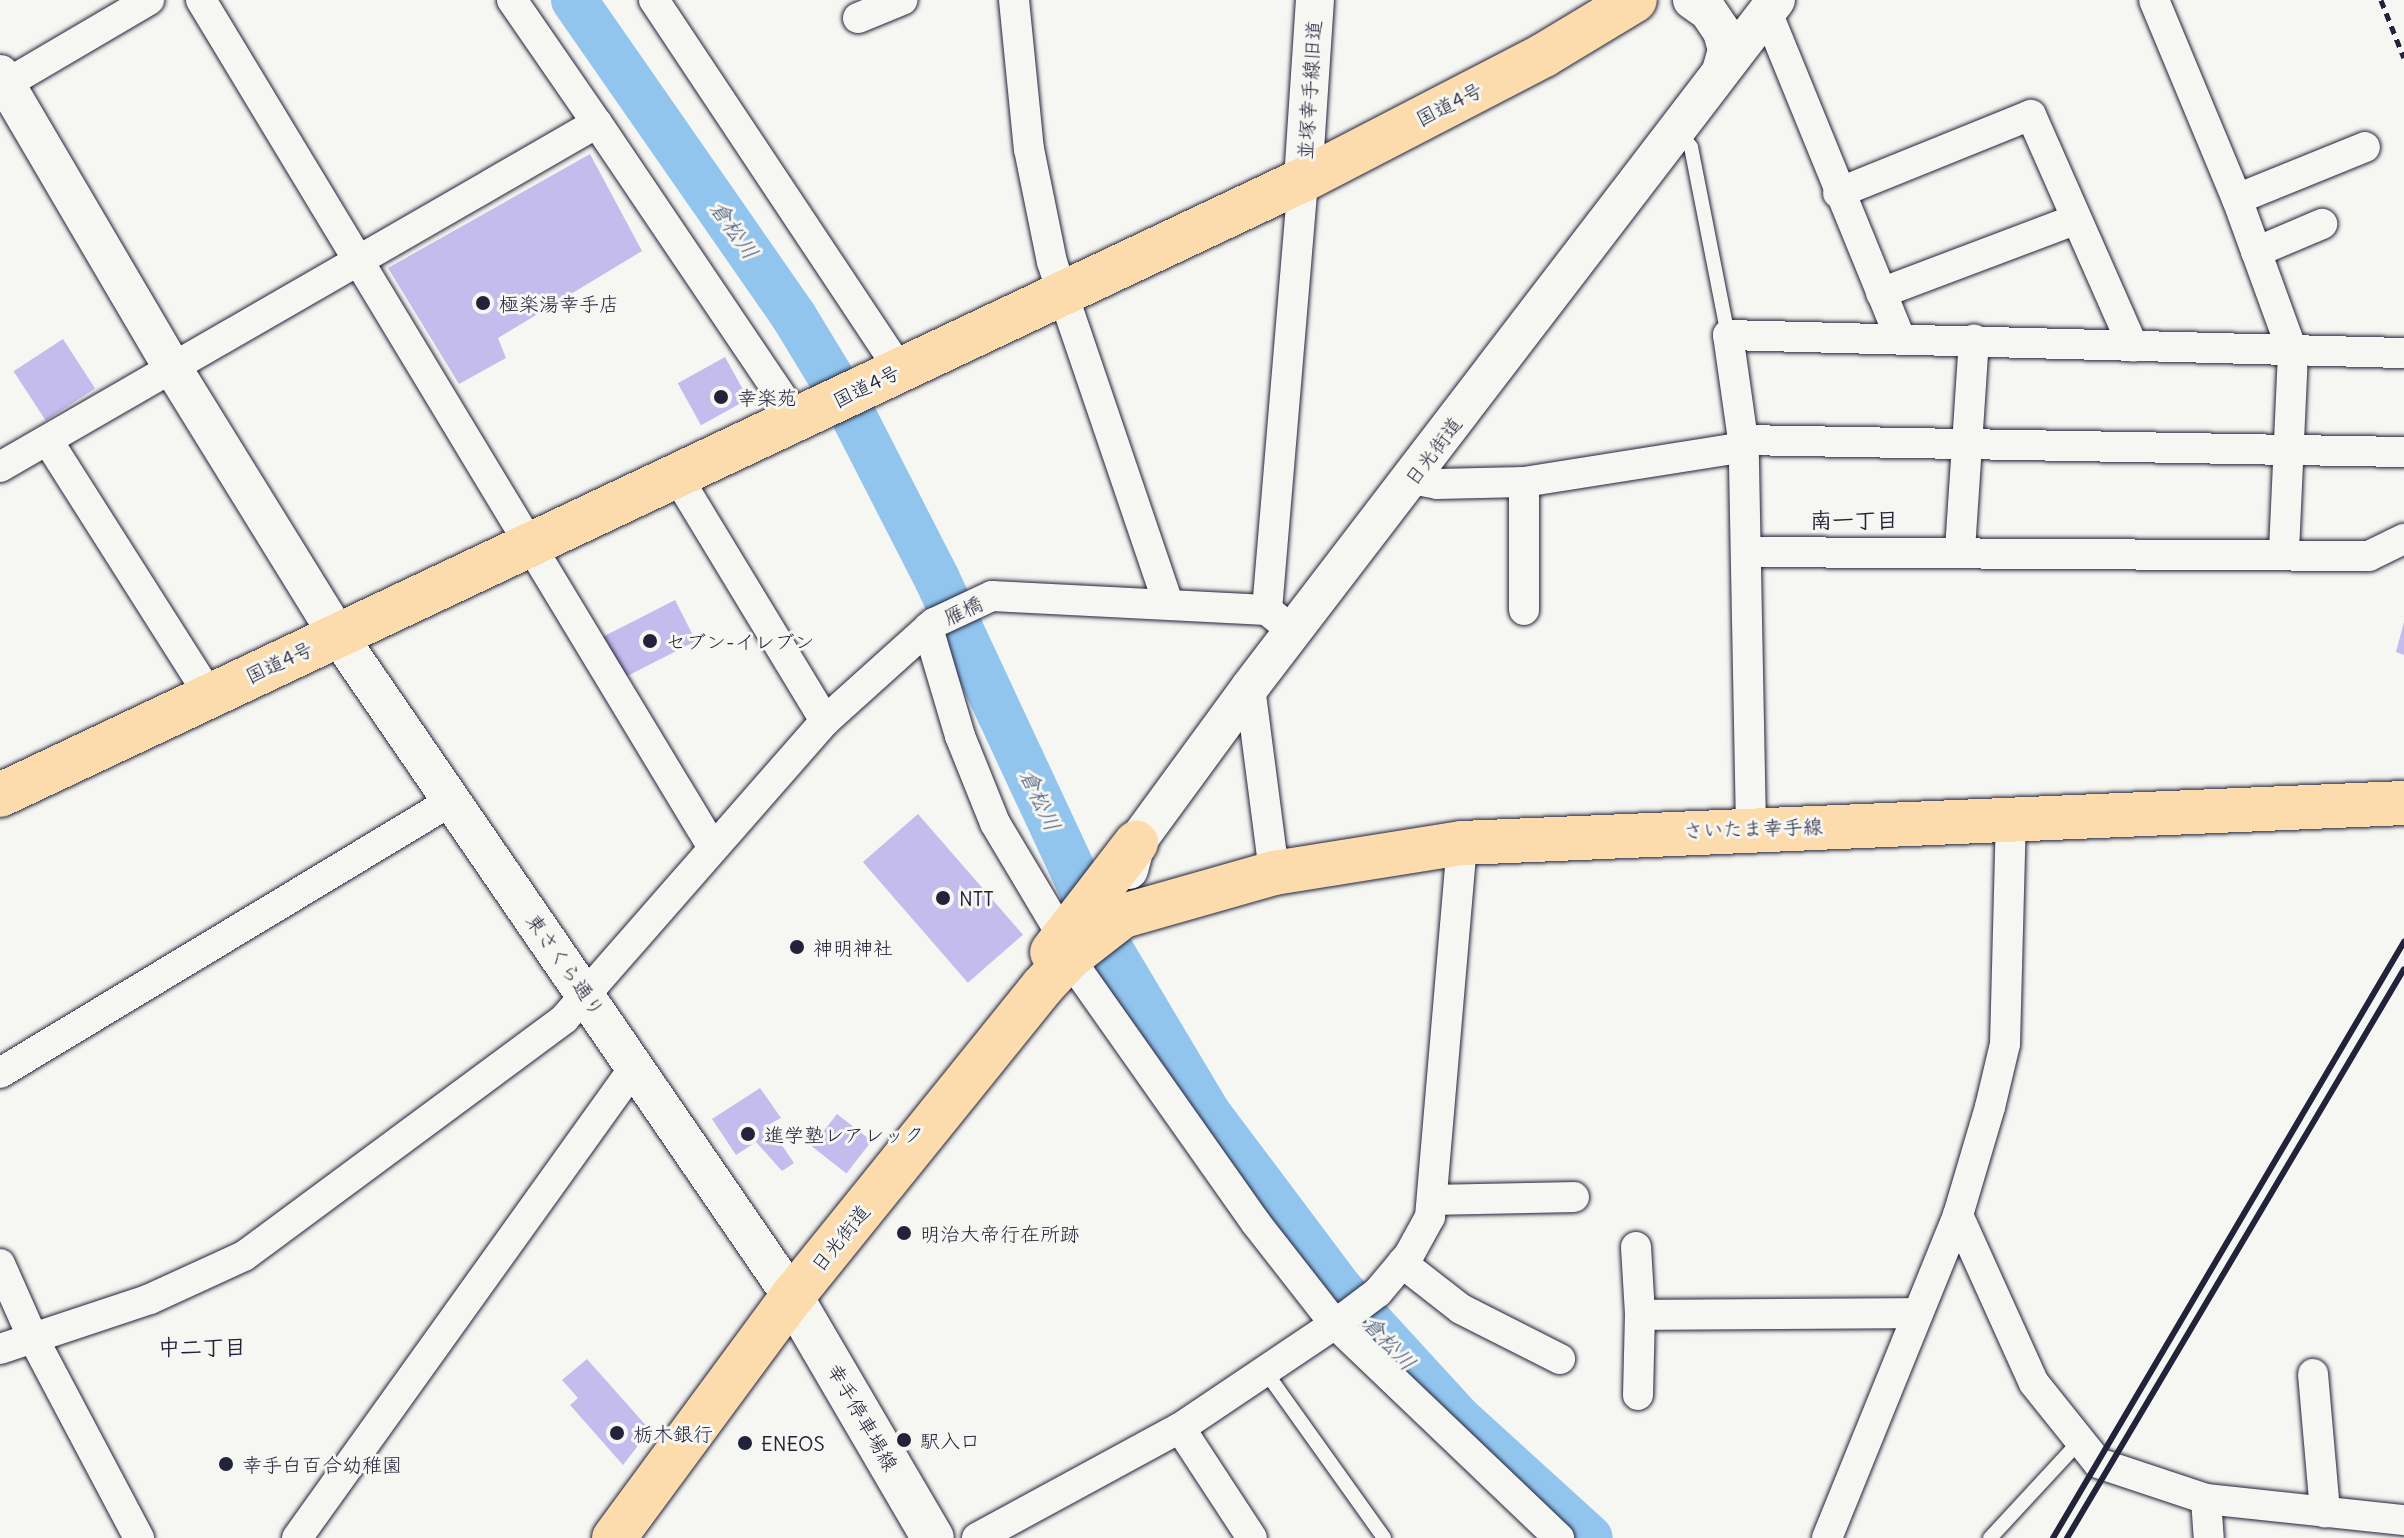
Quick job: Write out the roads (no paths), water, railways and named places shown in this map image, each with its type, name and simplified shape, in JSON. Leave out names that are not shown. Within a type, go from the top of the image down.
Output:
[{"type":"main road","name":"国道4号","points":[[0,795],[337,634],[678,478],[884,377],[1303,180],[1544,55],[1635,0]]},
{"type":"main road","name":"さいたま幸手線","points":[[1087,930],[1274,873],[1462,843],[1751,828],[2011,821],[2404,803]]},
{"type":"main road","name":"日光街道","points":[[614,1538],[792,1297],[1087,930],[1136,843]]},
{"type":"main road","name":"幸手停車場線","points":[[792,1297],[933,1538]]},
{"type":"street","points":[[3,79],[149,0]]},
{"type":"street","points":[[201,0],[360,258],[529,546],[712,846]]},
{"type":"street","points":[[512,0],[806,415]]},
{"type":"street","points":[[654,0],[884,377]]},
{"type":"street","points":[[858,18],[902,0]]},
{"type":"street","points":[[1014,0],[1029,149],[1062,294],[1168,603],[1280,621],[1303,180]]},
{"type":"street","name":"並塚幸手線旧道","points":[[1303,180],[1315,0]]},
{"type":"street","points":[[1692,0],[1708,11],[1722,32],[1727,50],[1721,71]]},
{"type":"street","points":[[2154,0],[2237,199],[2293,353],[2284,555]]},
{"type":"street","points":[[1771,6],[1838,193],[1899,336]]},
{"type":"street","name":"日光街道","points":[[1136,843],[1250,687],[1280,621],[1412,479],[1771,6]]},
{"type":"street","name":"東さくら通り","points":[[3,79],[172,367],[337,634],[588,995],[792,1297]]},
{"type":"street","points":[[1838,193],[2031,115],[2074,220],[2133,346]]},
{"type":"street","points":[[3,458],[48,441],[597,123]]},
{"type":"street","points":[[2237,199],[2365,147]]},
{"type":"street","points":[[1881,293],[2074,220]]},
{"type":"street","points":[[2256,252],[2322,224]]},
{"type":"street","points":[[1751,828],[1743,443],[1728,335],[1899,336],[2293,353],[2404,353]]},
{"type":"street","points":[[1960,550],[1974,339]]},
{"type":"street","points":[[48,441],[209,695]]},
{"type":"street","points":[[1412,479],[1437,484],[1524,482],[1743,443],[2404,452]]},
{"type":"street","points":[[678,478],[825,721]]},
{"type":"street","points":[[1524,482],[1524,610]]},
{"type":"street","points":[[1747,552],[1960,550],[2369,556],[2404,539]]},
{"type":"street","name":"雁橋","points":[[0,1349],[31,1334],[150,1299],[244,1256],[564,1019],[588,995],[712,846],[825,721],[931,626],[992,596],[1168,603]]},
{"type":"street","points":[[931,626],[960,736],[995,823],[1087,930],[1256,1223],[1340,1320],[1559,1538]]},
{"type":"street","points":[[1250,687],[1274,873]]},
{"type":"street","points":[[0,1073],[451,801]]},
{"type":"street","points":[[1827,1538],[1958,1215],[2005,1044],[2011,821]]},
{"type":"street","points":[[977,1538],[1180,1428],[1378,1292],[1402,1263],[1430,1217],[1462,843]]},
{"type":"street","points":[[297,1538],[636,1065]]},
{"type":"street","points":[[1432,1200],[1574,1197]]},
{"type":"street","points":[[1958,1215],[2034,1383],[2078,1443],[2108,1469],[2206,1499],[2404,1520]]},
{"type":"street","points":[[1636,1247],[1640,1315],[1638,1395]]},
{"type":"street","points":[[1402,1263],[1461,1309],[1560,1359]]},
{"type":"street","points":[[0,1264],[31,1334],[139,1538]]},
{"type":"street","points":[[1640,1315],[1918,1313]]},
{"type":"street","points":[[2313,1374],[2325,1512]]},
{"type":"street","points":[[1180,1428],[1239,1534]]},
{"type":"street","points":[[2206,1499],[2209,1538]]},
{"type":"lane","points":[[1677,130],[1691,147],[1728,335]]},
{"type":"lane","points":[[1265,1371],[1384,1538]]},
{"type":"lane","points":[[1990,1538],[2078,1443]]},
{"type":"waterway","name":"倉松川","points":[[574,0],[793,315],[849,407],[937,579],[1107,944],[1207,1112],[1339,1288],[1458,1418],[1590,1538]]},
{"type":"railway","points":[[2053,1538],[2404,942]]},
{"type":"railway","points":[[2067,1538],[2404,969]]},
{"type":"place","name":"極楽湯幸手店","points":[[483,303]]},
{"type":"place","name":"幸楽苑","points":[[721,397]]},
{"type":"place","name":"セブン-イレブン","points":[[650,641]]},
{"type":"place","name":"NTT","points":[[943,898]]},
{"type":"place","name":"神明神社","points":[[797,947]]},
{"type":"place","name":"進学塾レアレック","points":[[748,1134]]},
{"type":"place","name":"明治大帝行在所跡","points":[[904,1233]]},
{"type":"place","name":"栃木銀行","points":[[617,1433]]},
{"type":"place","name":"駅入口","points":[[904,1440]]},
{"type":"place","name":"ENEOS","points":[[745,1443]]},
{"type":"place","name":"幸手白百合幼稚園","points":[[226,1464]]},
{"type":"district","name":"南一丁目","points":[[1854,521]]},
{"type":"district","name":"中二丁目","points":[[202,1348]]}]
